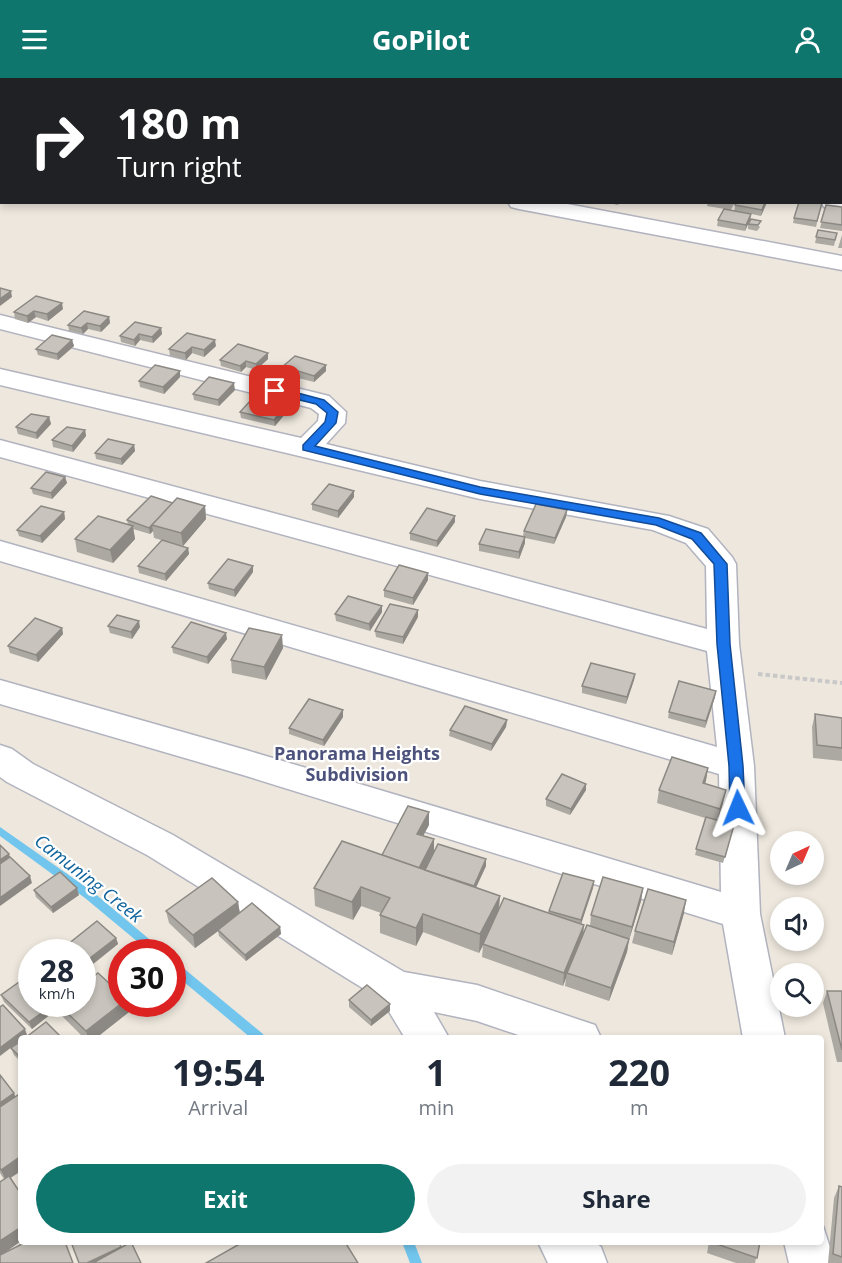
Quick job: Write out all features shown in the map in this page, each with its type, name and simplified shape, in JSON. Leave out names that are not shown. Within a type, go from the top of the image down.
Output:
[{"type":"street","points":[[530,204],[842,263]]},
{"type":"street","points":[[0,322],[320,402],[333,412],[331,423],[307,448]]},
{"type":"street","points":[[0,377],[480,490],[659,522],[697,536],[721,564],[725,657],[736,766],[741,914],[763,1035]]},
{"type":"street","points":[[0,448],[725,657]]},
{"type":"street","points":[[0,551],[736,766]]},
{"type":"street","points":[[0,692],[246,763],[741,914]]},
{"type":"street","points":[[0,758],[20,773],[160,845],[396,988],[477,1003],[571,1035]]},
{"type":"street","points":[[396,988],[426,1035]]},
{"type":"street","points":[[563,1245],[584,1263]]},
{"type":"street","points":[[808,1245],[812,1263]]},
{"type":"path","points":[[725,657],[842,683]]},
{"type":"building","points":[[735,204],[764,204],[762,210]]},
{"type":"building","points":[[798,204],[822,204],[817,221],[794,218]]},
{"type":"building","points":[[826,205],[842,207],[842,225],[821,222]]},
{"type":"building","points":[[724,209],[751,214],[746,225],[718,220]]},
{"type":"building","points":[[751,219],[761,221],[758,225],[748,224]]},
{"type":"building","points":[[818,230],[837,233],[835,240],[816,237]]},
{"type":"building","points":[[0,288],[11,291],[0,299]]},
{"type":"building","points":[[36,296],[62,303],[47,314],[34,311],[27,316],[14,312]]},
{"type":"building","points":[[84,311],[109,317],[100,326],[87,323],[81,328],[68,325]]},
{"type":"building","points":[[135,322],[161,328],[152,337],[139,334],[134,340],[120,336]]},
{"type":"building","points":[[187,333],[215,340],[204,350],[192,347],[185,353],[169,349]]},
{"type":"building","points":[[52,335],[72,340],[57,354],[36,349]]},
{"type":"building","points":[[238,344],[268,353],[256,364],[246,361],[240,366],[220,360]]},
{"type":"building","points":[[295,356],[326,365],[314,376],[298,371],[289,379],[274,374]]},
{"type":"building","points":[[155,365],[180,371],[163,387],[139,381]]},
{"type":"building","points":[[209,377],[234,383],[218,400],[193,394]]},
{"type":"building","points":[[251,400],[284,407],[274,420],[240,412]]},
{"type":"building","points":[[31,414],[49,417],[36,433],[16,427]]},
{"type":"building","points":[[67,427],[85,430],[72,446],[52,440]]},
{"type":"building","points":[[108,439],[134,445],[121,459],[95,453]]},
{"type":"building","points":[[46,472],[65,477],[51,493],[31,488]]},
{"type":"building","points":[[329,484],[354,491],[338,511],[312,504]]},
{"type":"building","points":[[151,496],[173,503],[149,528],[127,520]]},
{"type":"building","points":[[177,498],[205,506],[181,533],[152,525]]},
{"type":"building","points":[[536,504],[567,510],[555,538],[524,531]]},
{"type":"building","points":[[41,506],[64,512],[40,536],[17,530]]},
{"type":"building","points":[[427,508],[455,516],[437,541],[410,533]]},
{"type":"building","points":[[98,516],[133,526],[110,550],[75,539]]},
{"type":"building","points":[[486,529],[525,537],[519,552],[479,544]]},
{"type":"building","points":[[162,540],[188,548],[165,574],[138,566]]},
{"type":"building","points":[[228,559],[253,566],[234,590],[208,583]]},
{"type":"building","points":[[399,565],[428,573],[413,598],[384,590]]},
{"type":"building","points":[[348,596],[382,606],[369,624],[335,614]]},
{"type":"building","points":[[390,604],[418,610],[403,637],[375,631]]},
{"type":"building","points":[[117,615],[139,621],[131,632],[108,626]]},
{"type":"building","points":[[35,618],[62,628],[36,655],[8,646]]},
{"type":"building","points":[[191,622],[226,633],[207,657],[172,647]]},
{"type":"building","points":[[249,628],[282,635],[264,667],[231,660]]},
{"type":"building","points":[[591,663],[635,674],[627,697],[582,686]]},
{"type":"building","points":[[679,681],[716,691],[706,721],[669,712]]},
{"type":"building","points":[[309,699],[343,710],[323,740],[289,728]]},
{"type":"building","points":[[465,706],[507,720],[492,744],[450,730]]},
{"type":"building","points":[[815,714],[842,718],[842,748],[817,745]]},
{"type":"building","points":[[672,757],[708,768],[703,783],[726,790],[720,809],[659,790]]},
{"type":"building","points":[[562,774],[586,784],[571,809],[546,799]]},
{"type":"building","points":[[408,806],[429,812],[417,834],[434,839],[419,868],[382,855]]},
{"type":"building","points":[[706,817],[734,825],[725,857],[696,849]]},
{"type":"building","points":[[342,841],[500,896],[480,934],[423,914],[416,928],[380,915],[390,898],[361,887],[352,902],[314,888]]},
{"type":"building","points":[[438,844],[486,859],[474,886],[425,870]]},
{"type":"building","points":[[0,845],[9,854],[0,860]]},
{"type":"building","points":[[10,857],[30,876],[0,898],[0,864]]},
{"type":"building","points":[[60,872],[77,888],[51,907],[34,890]]},
{"type":"building","points":[[563,873],[594,881],[581,920],[549,911]]},
{"type":"building","points":[[603,877],[643,888],[632,927],[591,915]]},
{"type":"building","points":[[212,878],[238,902],[193,935],[166,911]]},
{"type":"building","points":[[648,889],[686,900],[674,942],[635,931]]},
{"type":"building","points":[[504,898],[584,925],[564,973],[483,944]]},
{"type":"building","points":[[252,903],[280,927],[245,955],[218,930]]},
{"type":"building","points":[[97,921],[116,938],[108,939],[108,944],[96,953],[96,939],[74,939]]},
{"type":"building","points":[[587,925],[629,939],[611,988],[567,973]]},
{"type":"building","points":[[98,973],[108,982],[108,1014],[86,1031],[71,1017],[96,1017],[96,974]]},
{"type":"building","points":[[18,983],[18,1011],[1,995]]},
{"type":"building","points":[[367,985],[390,1004],[371,1020],[349,1000]]},
{"type":"building","points":[[827,991],[842,991],[842,1050]]},
{"type":"building","points":[[3,1005],[25,1029],[0,1048],[0,1007]]},
{"type":"building","points":[[24,1017],[36,1017],[29,1022]]},
{"type":"building","points":[[46,1022],[59,1035],[29,1035]]},
{"type":"building","points":[[18,1043],[18,1055],[11,1048]]},
{"type":"building","points":[[0,1075],[14,1093],[0,1103]]},
{"type":"building","points":[[18,1095],[18,1158],[1,1170],[0,1168],[0,1107]]},
{"type":"building","points":[[9,1176],[18,1190],[18,1229],[0,1241],[0,1182]]},
{"type":"building","points":[[839,1186],[842,1187],[842,1257],[833,1254]]},
{"type":"building","points":[[20,1245],[66,1245],[73,1263],[0,1263],[0,1255]]},
{"type":"building","points":[[72,1245],[120,1245],[121,1247],[87,1263],[79,1263]]},
{"type":"building","points":[[126,1245],[132,1245],[141,1263],[93,1263]]},
{"type":"building","points":[[238,1245],[347,1245],[358,1263],[206,1263]]},
{"type":"building","points":[[720,1245],[759,1245],[757,1258]]},
{"type":"waterway","name":"Camuning Creek","points":[[0,831],[89,895],[141,939]]},
{"type":"waterway","name":"Camuning Creek","points":[[186,977],[255,1035]]},
{"type":"waterway","name":"Camuning Creek","points":[[409,1245],[416,1263]]},
{"type":"district","name":"Panorama Heights Subdivision","points":[[357,763]]},
{"type":"route","points":[[275,391],[320,402],[333,412],[331,423],[307,448],[480,490],[659,522],[697,536],[721,564],[723,644],[736,766],[738,808]]}]
